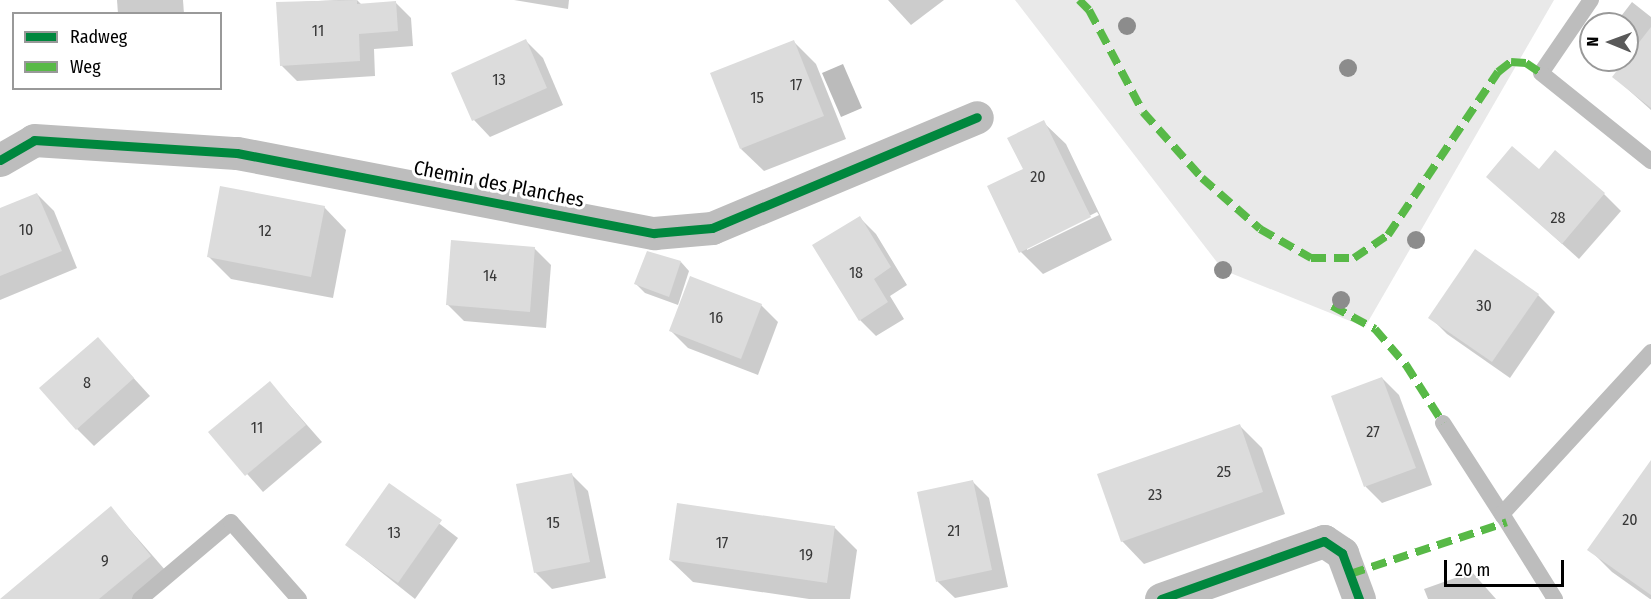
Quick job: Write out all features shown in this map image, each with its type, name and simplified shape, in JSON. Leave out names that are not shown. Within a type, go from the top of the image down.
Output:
[{"type":"street","name":"Chemin des Planches","points":[[0,160],[34,140],[237,153],[654,233],[712,228],[976,117]]},
{"type":"street","points":[[1161,599],[1324,541],[1342,553],[1359,599]]},
{"type":"lane","points":[[1591,0],[1541,73],[1651,161]]},
{"type":"lane","points":[[1503,516],[1651,352]]},
{"type":"lane","points":[[1443,423],[1555,599]]},
{"type":"lane","points":[[140,599],[231,522],[299,599]]},
{"type":"shaded area","points":[[1015,0],[1554,0],[1365,327],[1223,270]]},
{"type":"shaded area","points":[[843,64],[862,108],[841,117],[822,73]]},
{"type":"building","points":[[357,0],[357,4],[396,1],[398,31],[359,34],[360,61],[280,66],[276,2]]},
{"type":"building","points":[[1651,27],[1651,108],[1612,77],[1616,72],[1639,72],[1639,42]]},
{"type":"building","points":[[526,39],[547,88],[472,121],[451,73]]},
{"type":"building","points":[[794,40],[824,116],[740,149],[710,73]]},
{"type":"building","points":[[1044,120],[1091,217],[1019,253],[987,186],[1023,169],[1007,138]]},
{"type":"building","points":[[1512,146],[1539,169],[1555,150],[1605,193],[1562,244],[1486,177]]},
{"type":"building","points":[[220,186],[325,206],[311,277],[207,257]]},
{"type":"building","points":[[37,193],[62,251],[0,276],[0,208]]},
{"type":"building","points":[[860,216],[891,267],[874,279],[888,302],[859,321],[812,245]]},
{"type":"building","points":[[451,240],[535,247],[530,312],[446,305]]},
{"type":"building","points":[[1475,249],[1539,294],[1492,362],[1428,318]]},
{"type":"building","points":[[647,251],[681,261],[669,297],[634,284]]},
{"type":"building","points":[[690,276],[762,304],[741,359],[669,331]]},
{"type":"building","points":[[98,337],[134,378],[76,430],[39,388]]},
{"type":"building","points":[[1382,377],[1416,468],[1364,487],[1331,396]]},
{"type":"building","points":[[270,381],[306,425],[245,476],[208,432]]},
{"type":"building","points":[[1240,424],[1263,492],[1121,542],[1097,474]]},
{"type":"building","points":[[1651,460],[1651,595],[1587,550]]},
{"type":"building","points":[[572,473],[590,562],[534,573],[516,484]]},
{"type":"building","points":[[973,480],[992,570],[936,582],[917,492]]},
{"type":"building","points":[[389,483],[442,520],[398,583],[345,545]]},
{"type":"building","points":[[677,503],[835,526],[827,583],[669,560]]},
{"type":"building","points":[[111,506],[151,556],[99,599],[0,599]]},
{"type":"marked path","points":[[1079,0],[1089,10],[1143,112],[1202,178],[1260,229],[1311,258],[1354,258],[1388,235],[1498,72],[1511,62],[1526,63],[1541,73]]},
{"type":"marked path","points":[[1332,306],[1375,329],[1406,365],[1443,423]]},
{"type":"marked path","points":[[1350,574],[1507,522]]},
{"type":"cycle path","points":[[0,160],[34,140],[237,153],[654,233],[712,228],[977,117]]},
{"type":"cycle path","points":[[1161,599],[1324,541],[1342,553],[1359,599]]}]
